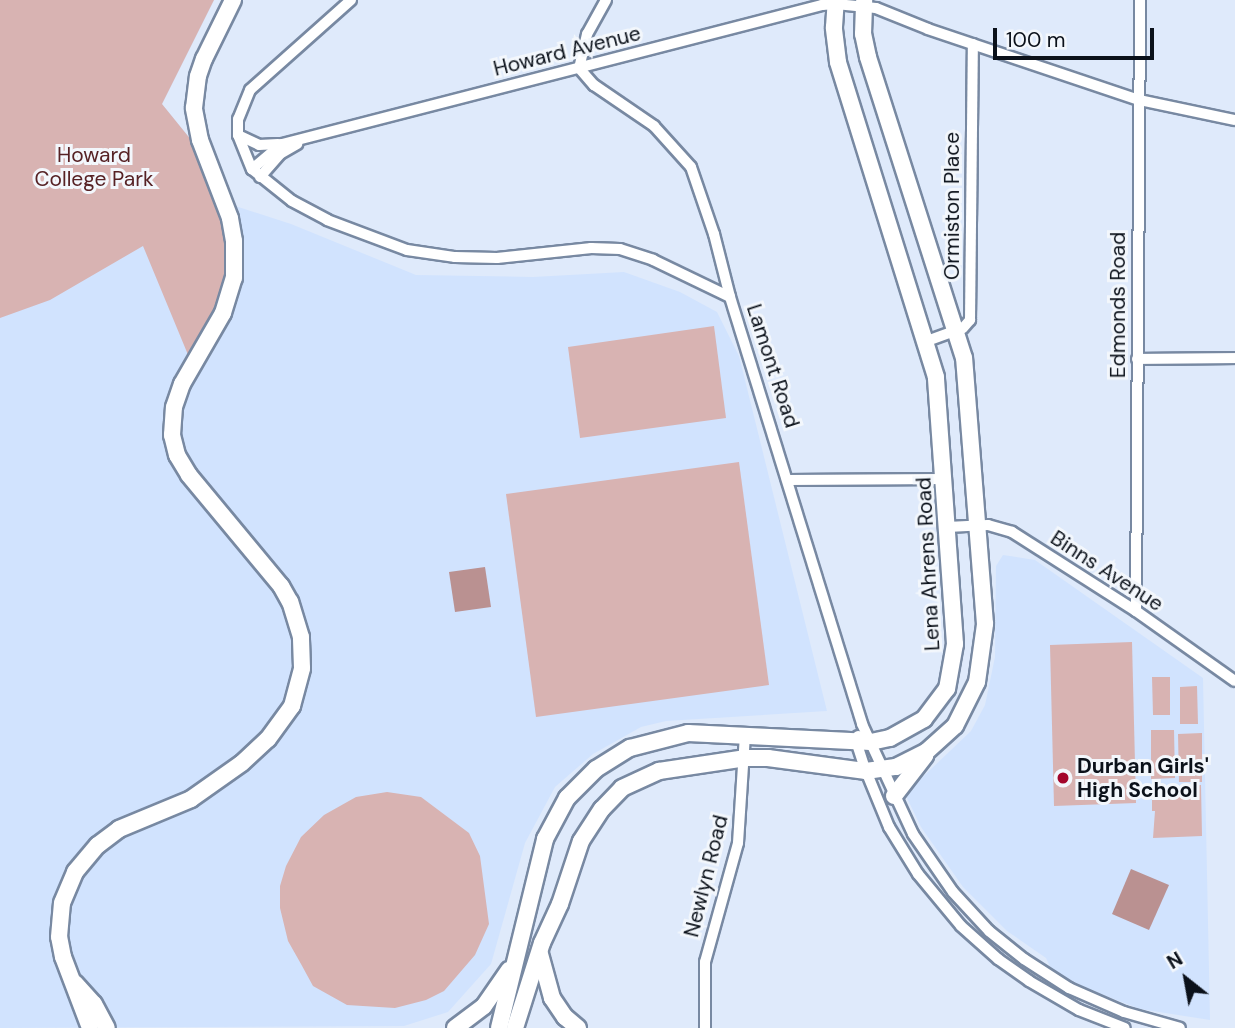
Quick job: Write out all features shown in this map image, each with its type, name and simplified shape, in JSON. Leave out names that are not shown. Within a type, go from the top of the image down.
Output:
[{"type":"main road","points":[[88,1026],[59,937],[60,917],[67,887],[86,857],[119,829],[191,799],[242,763],[282,722],[299,686],[301,637],[290,603],[281,586],[189,475],[177,455],[172,435],[174,407],[182,384],[223,313],[234,278],[234,241],[230,218],[197,128],[195,93],[204,59],[233,0]]},
{"type":"main road","name":"Lena Ahrens Road","points":[[499,1028],[542,850],[554,820],[574,790],[596,769],[630,748],[688,733],[864,742],[910,730],[937,706],[947,689],[955,644],[936,377],[927,341],[838,62],[834,27],[836,2]]},
{"type":"main road","points":[[863,3],[863,34],[868,57],[964,358],[985,624],[977,682],[955,726],[894,796]]},
{"type":"main road","points":[[876,183],[905,174]]},
{"type":"main road","points":[[515,1028],[539,952],[581,841],[602,809],[622,788],[659,771],[746,758],[768,758],[866,771],[882,769],[913,760],[934,747]]},
{"type":"main road","points":[[530,904],[556,912]]},
{"type":"main road","points":[[539,952],[552,998],[565,1017],[578,1028]]},
{"type":"main road","points":[[454,1028],[484,1006],[519,953]]},
{"type":"main road","points":[[73,982],[94,1004],[107,1028]]},
{"type":"street","points":[[256,173],[238,135],[238,118],[250,90],[351,0]]},
{"type":"street","points":[[606,0],[587,34],[579,68],[594,85],[654,126],[691,167],[714,233],[730,298]]},
{"type":"street","name":"Edmonds Road","points":[[1136,611],[1140,0]]},
{"type":"street","name":"Howard Avenue","points":[[238,135],[259,145],[282,144],[836,2],[863,3],[973,44],[1139,100],[1235,120]]},
{"type":"street","name":"Ormiston Place","points":[[955,332],[970,320],[972,307],[973,44]]},
{"type":"street","name":"Howard Avenue","points":[[256,173],[280,154],[309,137]]},
{"type":"street","name":"Howard Avenue","points":[[256,173],[282,144]]},
{"type":"street","name":"Lamont Road","points":[[256,173],[292,201],[327,220],[407,250],[455,257],[497,258],[592,248],[620,249],[653,260],[730,298],[862,724],[864,742]]},
{"type":"street","points":[[927,341],[955,332]]},
{"type":"street","points":[[1137,359],[1235,358]]},
{"type":"street","points":[[788,480],[945,479]]},
{"type":"street","name":"Binns Avenue","points":[[947,527],[978,526],[1012,532],[1136,611],[1235,681]]},
{"type":"street","name":"Newlyn Road","points":[[705,1028],[705,962],[738,843],[746,758],[745,734]]},
{"type":"street","points":[[864,742],[882,769],[894,796],[936,869],[974,915],[1024,959],[1069,988],[1154,1025],[1180,1028]]},
{"type":"street","points":[[864,742],[866,771],[874,797],[904,853],[961,926],[998,959],[1062,1001],[1125,1028]]},
{"type":"street","points":[[961,926],[974,915]]},
{"type":"street","points":[[1062,1001],[1069,988]]},
{"type":"shaded area","points":[[0,0],[214,0],[162,104],[192,141],[220,201],[291,224],[416,275],[533,277],[624,272],[680,292],[717,312],[739,356],[827,711],[666,721],[641,727],[593,754],[555,787],[525,843],[491,964],[448,1012],[404,1026],[0,1028]]},
{"type":"shaded area","name":"Durban Girls' High School","points":[[1003,555],[1035,560],[1203,678],[1210,1020],[1140,1009],[1077,985],[1052,971],[1046,958],[1007,931],[963,887],[921,827],[906,796],[908,791],[971,731],[985,705],[995,657],[996,566]]},
{"type":"shaded area","points":[[485,567],[491,607],[455,612],[449,572]]},
{"type":"shaded area","points":[[1131,869],[1169,885],[1149,930],[1112,914]]},
{"type":"green space","name":"Howard College Park","points":[[0,0],[214,0],[162,104],[192,141],[220,201],[228,243],[227,280],[208,334],[191,362],[143,246],[50,300],[0,318]]},
{"type":"green space","points":[[714,326],[726,418],[580,438],[568,347]]},
{"type":"green space","points":[[739,462],[769,685],[536,717],[506,494]]},
{"type":"green space","points":[[1132,642],[1136,803],[1054,806],[1050,645]]},
{"type":"green space","points":[[1152,677],[1170,677],[1170,715],[1153,715]]},
{"type":"green space","points":[[1197,686],[1198,724],[1180,724],[1180,687]]},
{"type":"green space","points":[[1151,730],[1174,730],[1175,778],[1151,779]]},
{"type":"green space","points":[[1202,733],[1202,782],[1179,782],[1178,734]]},
{"type":"green space","points":[[1201,785],[1202,836],[1153,838],[1155,811],[1152,811],[1152,787]]},
{"type":"green space","points":[[387,792],[421,797],[469,833],[480,856],[489,924],[475,955],[444,991],[426,1000],[395,1008],[347,1005],[313,986],[288,941],[280,908],[280,886],[286,866],[301,837],[324,815],[356,797]]},
{"type":"place","name":"Durban Girls' High School","points":[[1063,778]]}]
